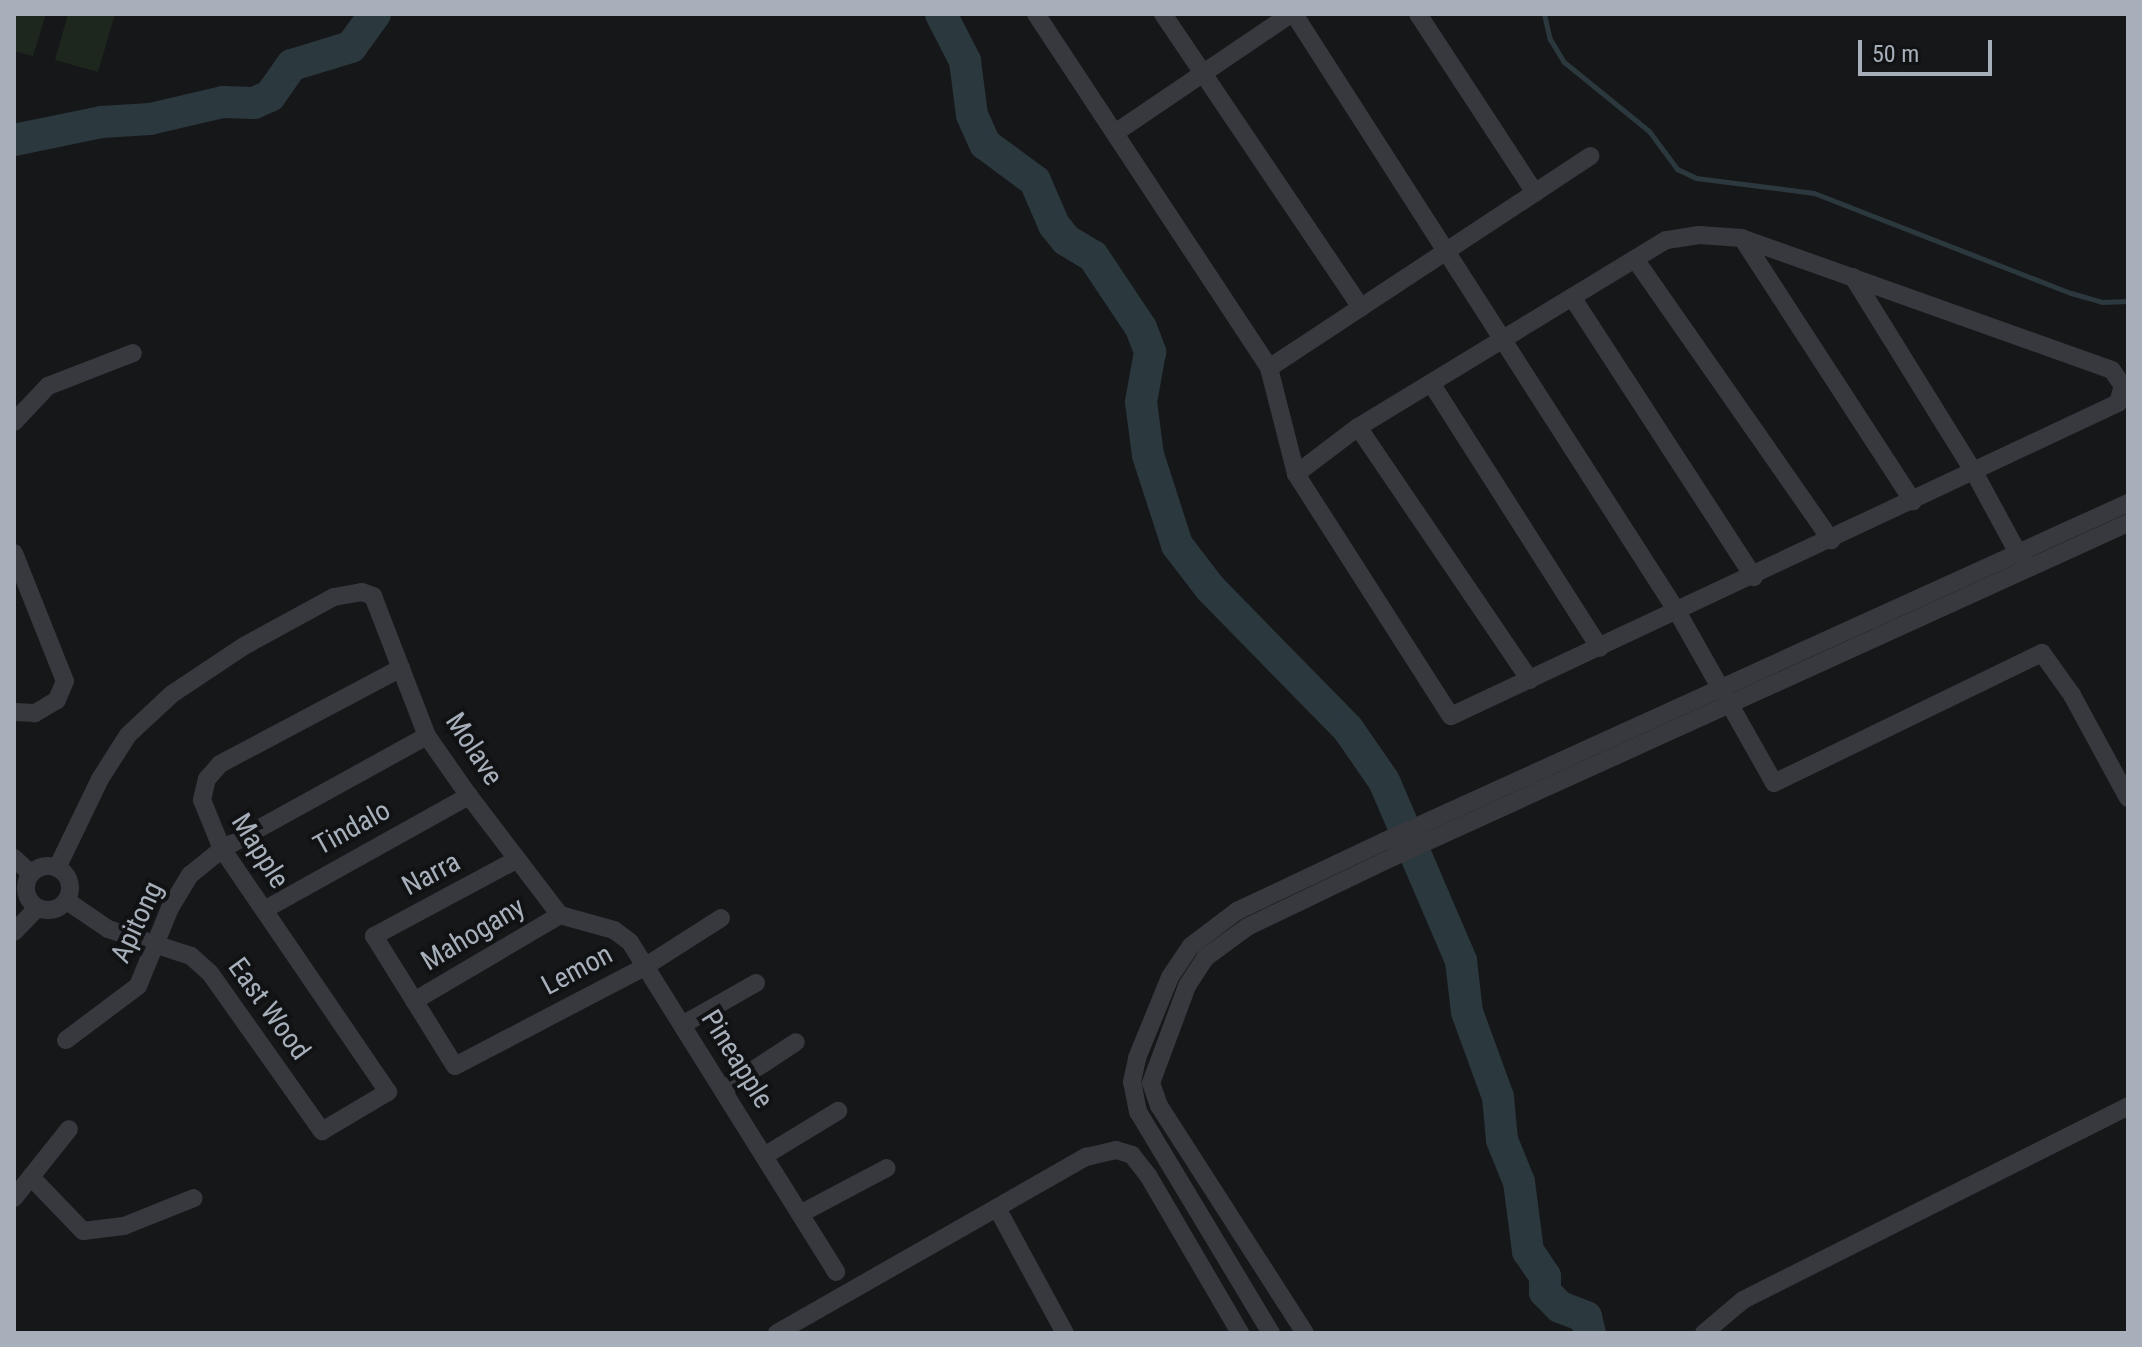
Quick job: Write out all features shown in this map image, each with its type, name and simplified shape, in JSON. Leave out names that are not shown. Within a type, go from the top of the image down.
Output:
[{"type":"street","points":[[1036,14],[1269,368],[1296,474],[1451,716],[1678,613],[2118,403],[2123,386],[2112,370],[1742,238],[1666,240],[1358,427],[1296,474]]},
{"type":"street","points":[[1163,14],[1361,308]]},
{"type":"street","points":[[1115,133],[1292,14],[1678,613],[1728,696],[1774,783],[2042,653],[2123,777],[2128,798]]},
{"type":"street","points":[[1418,14],[1535,193]]},
{"type":"street","points":[[1269,368],[1448,253],[1590,156]]},
{"type":"street","points":[[1742,238],[1913,501]]},
{"type":"street","points":[[1635,259],[1831,540]]},
{"type":"street","points":[[1853,277],[1974,472],[2022,562]]},
{"type":"street","points":[[1572,297],[1754,577]]},
{"type":"street","points":[[14,422],[48,386],[133,353]]},
{"type":"street","points":[[1431,383],[1600,648]]},
{"type":"street","points":[[1358,427],[1530,680]]},
{"type":"street","points":[[2022,562],[2128,503]]},
{"type":"street","points":[[1271,1333],[1138,1112],[1132,1082],[1137,1058],[1170,977],[1191,946],[1237,911],[1389,849],[2022,562],[2128,523]]},
{"type":"street","points":[[14,553],[65,681],[57,700],[35,713],[14,712]]},
{"type":"street","name":"Molave","points":[[57,868],[100,779],[128,735],[172,694],[244,646],[334,597],[362,592],[373,596],[427,736],[469,796],[500,832],[514,861],[560,915]]},
{"type":"street","name":"Mapple","points":[[322,1131],[388,1092],[222,849],[202,800],[207,779],[220,764],[401,668]]},
{"type":"street","name":"Apitong","points":[[66,1040],[138,986],[154,943],[190,875],[222,849],[427,736]]},
{"type":"street","name":"Tindalo","points":[[264,910],[469,796]]},
{"type":"street","points":[[1305,1333],[1159,1106],[1151,1083],[1187,986],[1205,958],[1247,927],[1389,849]]},
{"type":"street","points":[[14,858],[31,874]]},
{"type":"street","name":"Narra","points":[[414,1001],[374,936],[514,861]]},
{"type":"street","points":[[14,932],[37,908],[59,909],[67,901],[70,882],[57,868],[48,866],[31,874],[26,892],[37,908]]},
{"type":"street","name":"East Wood","points":[[67,901],[108,929],[191,956],[210,973],[322,1131]]},
{"type":"street","name":"Pineapple","points":[[560,915],[614,930],[630,942],[836,1272]]},
{"type":"street","name":"Mahogany","points":[[414,1001],[560,915]]},
{"type":"street","name":"Lemon","points":[[414,1001],[455,1066],[646,966],[721,918]]},
{"type":"street","points":[[682,1025],[756,983]]},
{"type":"street","points":[[723,1090],[796,1042]]},
{"type":"street","points":[[1704,1333],[1743,1300],[2128,1106]]},
{"type":"street","points":[[764,1156],[838,1111]]},
{"type":"street","points":[[14,1198],[69,1129]]},
{"type":"street","points":[[777,1333],[1086,1157],[1116,1150],[1132,1155],[1240,1333]]},
{"type":"street","points":[[800,1214],[887,1168]]},
{"type":"street","points":[[31,1177],[83,1231],[124,1226],[194,1198]]},
{"type":"street","points":[[997,1208],[1065,1333]]},
{"type":"shaded area","points":[[14,14],[46,14],[33,56],[14,51]]},
{"type":"shaded area","points":[[68,14],[115,14],[98,72],[55,60]]},
{"type":"waterway","points":[[14,140],[102,122],[150,119],[223,102],[254,103],[270,96],[292,65],[351,47],[375,14]]},
{"type":"waterway","points":[[941,14],[965,61],[972,115],[985,144],[1035,181],[1054,225],[1066,240],[1093,256],[1141,328],[1150,352],[1141,402],[1148,455],[1177,545],[1210,588],[1348,729],[1384,781],[1461,961],[1467,1012],[1498,1097],[1502,1140],[1519,1182],[1528,1251],[1545,1276],[1545,1292],[1560,1307],[1586,1317],[1590,1333]]},
{"type":"waterway","points":[[1544,14],[1550,39],[1564,62],[1649,131],[1677,169],[1696,178],[1814,193],[2071,293],[2102,302],[2128,301]]}]
